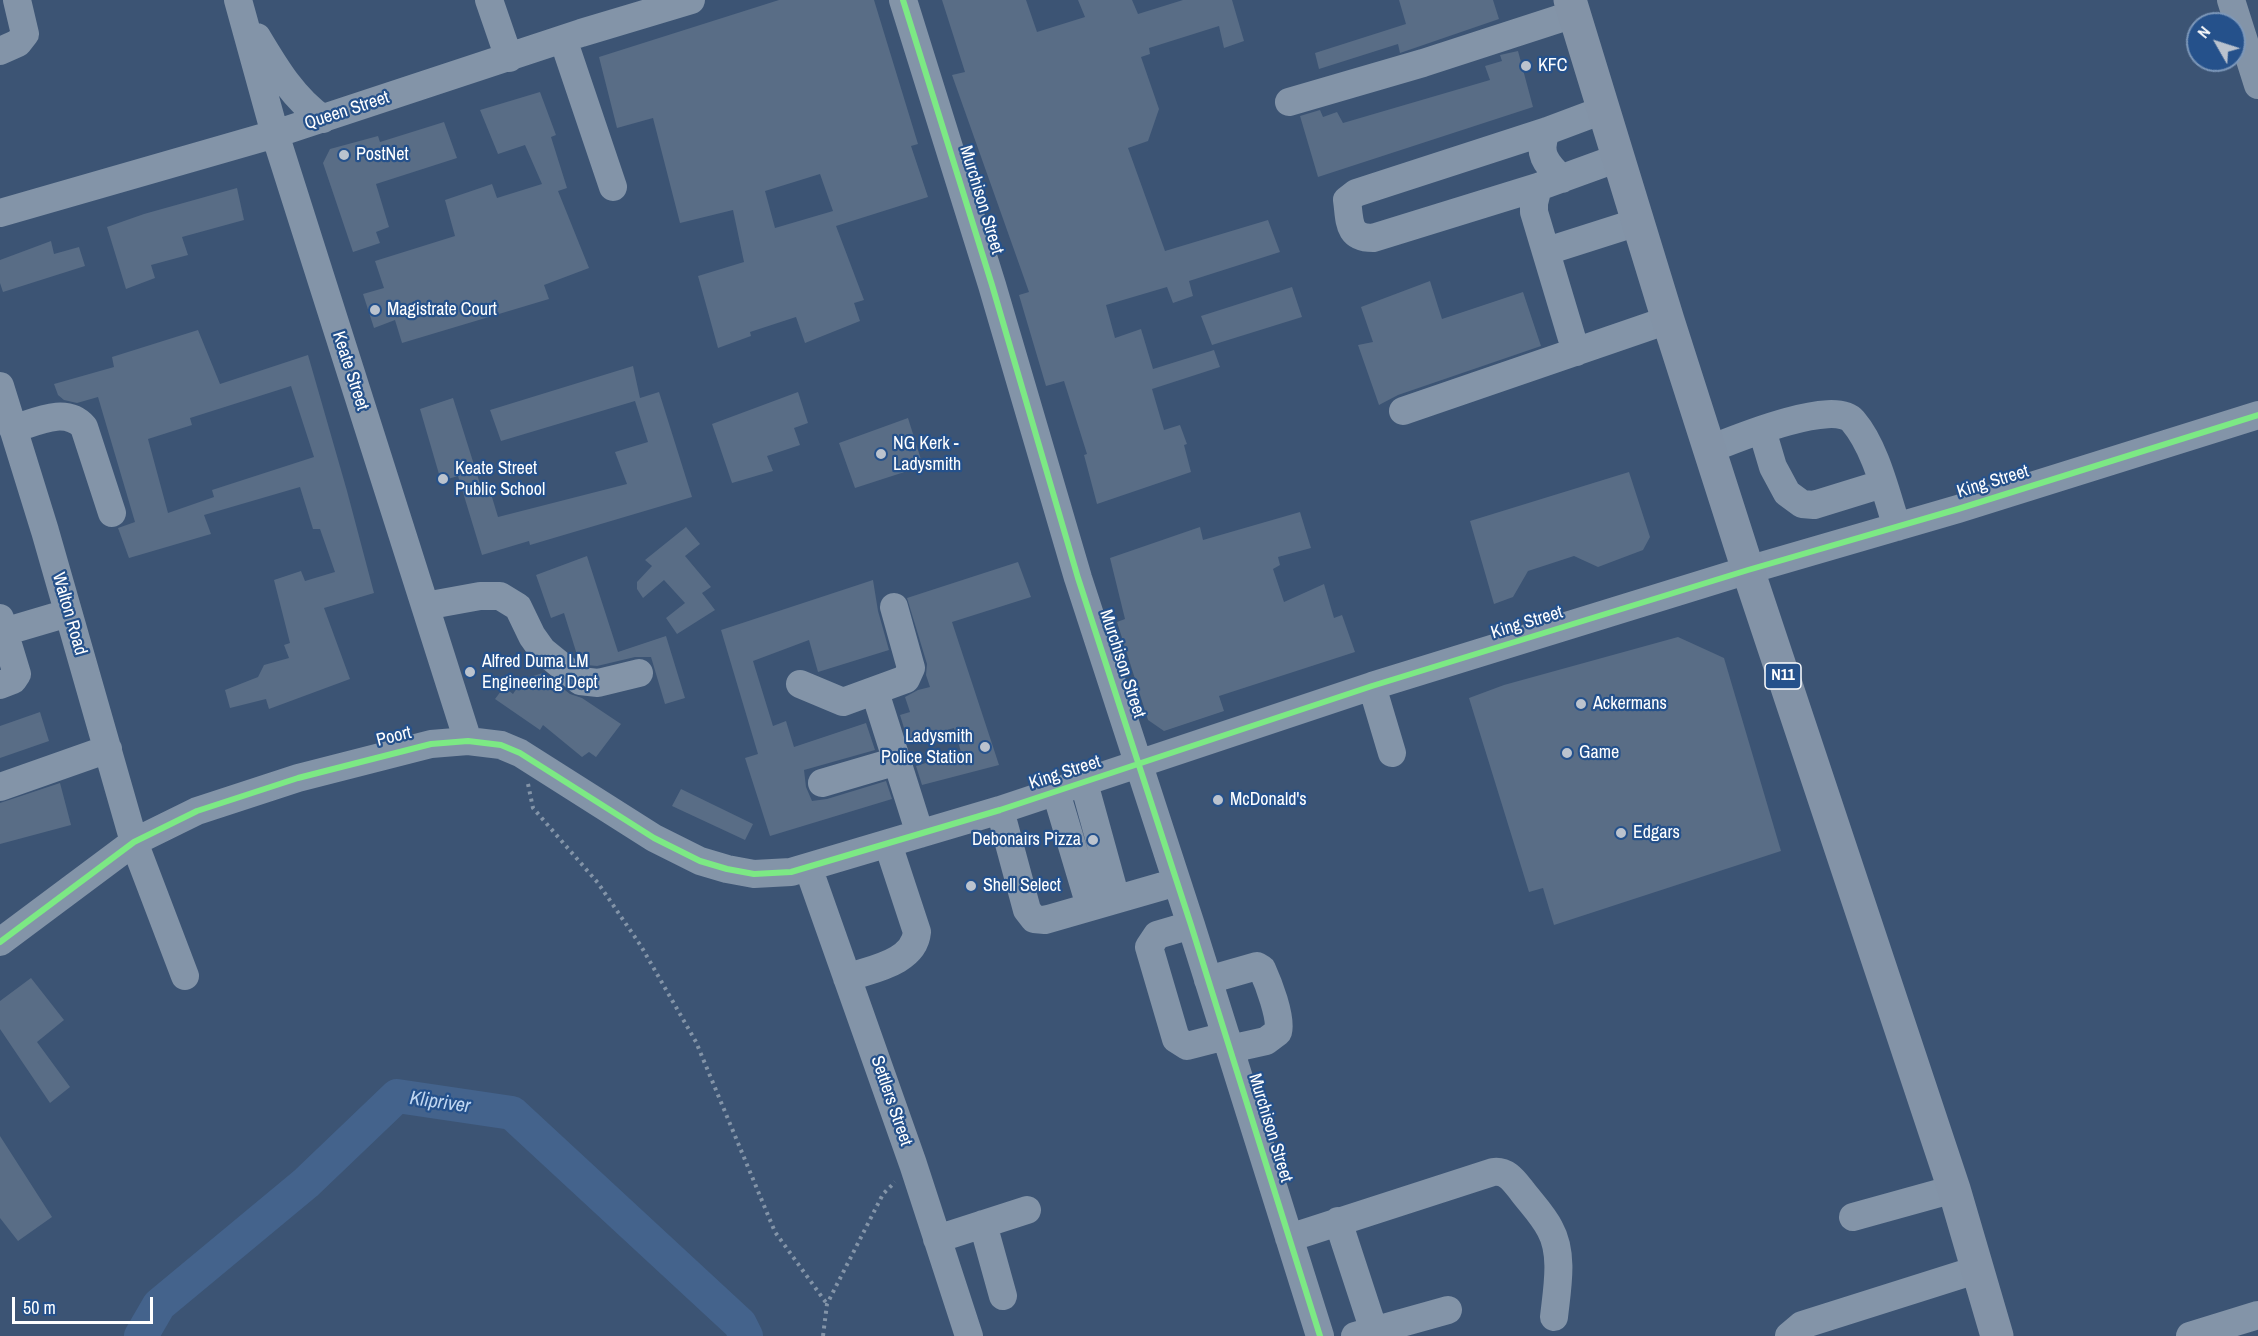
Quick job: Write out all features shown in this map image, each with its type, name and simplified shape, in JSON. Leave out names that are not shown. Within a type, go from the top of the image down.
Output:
[{"type":"highway","name":"N11","points":[[1572,7],[1668,320],[1748,570],[1954,1189],[1997,1336]]},
{"type":"street","points":[[0,51],[18,43],[25,34],[17,0]]},
{"type":"street","points":[[489,0],[509,58]]},
{"type":"street","name":"Queen Street","points":[[0,213],[274,134],[563,39],[691,0]]},
{"type":"street","name":"Murchison Street","points":[[903,0],[992,285],[1078,578],[1191,925],[1320,1336]]},
{"type":"street","points":[[2231,0],[2258,84]]},
{"type":"street","points":[[239,4],[283,79],[296,95],[322,119]]},
{"type":"street","name":"Keate Street","points":[[239,4],[274,134],[468,741]]},
{"type":"street","points":[[1289,102],[1423,63],[1572,7]]},
{"type":"street","points":[[563,39],[613,187]]},
{"type":"street","points":[[1603,110],[1547,131],[1356,193],[1347,200],[1352,230],[1358,236],[1373,238],[1550,183],[1618,158]]},
{"type":"street","points":[[1547,131],[1542,140],[1542,149],[1550,168],[1550,183],[1534,203],[1534,212],[1576,352]]},
{"type":"street","points":[[1547,251],[1638,222]]},
{"type":"street","points":[[1403,411],[1668,320]]},
{"type":"street","name":"Walton Road","points":[[0,386],[134,843],[185,976]]},
{"type":"street","points":[[1710,449],[1810,415],[1842,414],[1852,419],[1867,445],[1897,527]]},
{"type":"street","name":"King Street","points":[[808,867],[1000,810],[1372,686],[2258,415]]},
{"type":"street","points":[[13,429],[57,417],[65,416],[78,420],[84,427],[112,513]]},
{"type":"street","points":[[1762,430],[1773,467],[1787,493],[1802,504],[1814,505],[1882,484]]},
{"type":"street","points":[[425,606],[480,596],[500,596],[518,607],[532,636],[542,650],[577,680],[593,683],[639,673]]},
{"type":"street","points":[[800,684],[843,702],[906,679],[910,672],[894,606]]},
{"type":"street","points":[[0,684],[13,680],[17,674],[2,628],[68,613]]},
{"type":"street","points":[[1372,686],[1392,753]]},
{"type":"street","points":[[875,692],[921,834]]},
{"type":"street","name":"Poort","points":[[0,942],[134,843],[197,811],[298,778],[431,744],[468,741],[501,745],[520,753],[654,838],[700,861],[754,874],[791,872],[808,867]]},
{"type":"street","points":[[0,788],[108,749]]},
{"type":"street","points":[[822,783],[897,761]]},
{"type":"street","points":[[1084,783],[1103,903]]},
{"type":"street","points":[[1056,792],[1103,903]]},
{"type":"street","points":[[1000,810],[1029,914],[1034,919],[1045,920],[1177,882]]},
{"type":"street","points":[[847,978],[905,956],[916,942],[917,932],[888,844]]},
{"type":"street","name":"Settlers Street","points":[[808,867],[913,1164],[969,1336]]},
{"type":"street","points":[[1191,925],[1157,935],[1149,947],[1176,1039],[1187,1046],[1266,1041],[1278,1032],[1279,1024],[1262,969],[1257,966],[1208,980]]},
{"type":"street","points":[[1289,1238],[1492,1172],[1503,1172],[1512,1178],[1545,1221],[1555,1241],[1557,1283],[1554,1317]]},
{"type":"street","points":[[1853,1217],[1954,1189]]},
{"type":"street","points":[[937,1239],[1027,1210]]},
{"type":"street","points":[[1338,1221],[1364,1333],[1406,1329],[1448,1310]]},
{"type":"street","points":[[983,1224],[1003,1296]]},
{"type":"street","points":[[1789,1336],[1802,1325],[1976,1270]]},
{"type":"street","points":[[2190,1336],[2258,1315]]},
{"type":"path","points":[[520,753],[533,808],[598,883],[641,946],[696,1042],[775,1232],[827,1304]]},
{"type":"path","points":[[823,1336],[827,1304],[883,1194],[913,1164]]},
{"type":"building","points":[[779,0],[874,0],[918,144],[911,146],[928,197],[836,226],[864,300],[854,303],[860,321],[805,343],[796,317],[750,332],[751,336],[718,348],[698,276],[744,262],[733,210],[680,223],[653,118],[617,128],[599,57]],"holes":[[[820,174],[833,211],[775,228],[765,191]]]},
{"type":"building","points":[[942,0],[1026,0],[1037,32],[1085,17],[1078,0],[1132,0],[1138,14],[1183,0],[1232,0],[1244,41],[1224,48],[1219,26],[1149,48],[1150,54],[1141,57],[1159,109],[1148,141],[1128,148],[1165,251],[1268,220],[1280,252],[1189,281],[1193,296],[1173,303],[1167,287],[1106,305],[1115,338],[1141,329],[1153,369],[1214,350],[1220,367],[1152,389],[1164,430],[1180,425],[1187,444],[1184,445],[1191,472],[1097,504],[1084,455],[1087,454],[1064,381],[1046,386],[1019,295],[1029,292],[952,75],[965,72]]},
{"type":"building","points":[[1399,0],[1493,0],[1499,19],[1400,53],[1398,44],[1319,69],[1315,53],[1406,24]]},
{"type":"building","points":[[1518,51],[1533,107],[1318,177],[1300,116],[1320,110],[1323,117],[1337,112],[1343,123],[1490,80],[1485,66],[1502,61],[1500,55]]},
{"type":"building","points":[[540,92],[556,135],[551,137],[567,188],[558,191],[589,268],[544,285],[549,299],[402,343],[395,320],[374,328],[363,294],[384,288],[375,261],[455,236],[445,200],[492,184],[497,198],[542,184],[525,145],[498,154],[480,110]]},
{"type":"building","points":[[444,122],[457,158],[376,184],[389,227],[376,232],[380,243],[353,252],[323,163],[330,149],[378,136],[380,142]]},
{"type":"building","points":[[237,188],[244,220],[182,237],[188,255],[151,265],[155,278],[126,289],[107,227],[144,214]]},
{"type":"building","points":[[51,241],[54,254],[79,247],[85,266],[3,292],[0,283],[0,260]]},
{"type":"building","points":[[1430,281],[1442,319],[1523,292],[1541,346],[1398,395],[1379,405],[1358,345],[1373,342],[1361,307]]},
{"type":"building","points":[[1292,287],[1302,317],[1212,345],[1201,316]]},
{"type":"building","points":[[198,330],[220,384],[308,355],[374,593],[324,608],[350,679],[269,709],[266,699],[230,708],[225,690],[258,677],[264,665],[289,658],[284,645],[290,643],[274,580],[301,571],[305,581],[335,572],[320,529],[313,529],[300,487],[204,515],[211,534],[129,558],[118,528],[135,522],[98,397],[77,403],[64,400],[58,395],[54,384],[114,367],[112,357]],"holes":[[[291,386],[314,457],[212,490],[214,497],[168,513],[148,439],[192,425],[190,418]]]},
{"type":"building","points":[[633,366],[640,398],[659,392],[692,497],[530,545],[529,541],[482,555],[458,476],[441,481],[420,409],[453,398],[481,487],[488,484],[498,517],[627,484],[615,452],[648,442],[635,401],[501,441],[490,410]]},
{"type":"building","points":[[798,392],[808,423],[794,428],[800,445],[767,456],[773,471],[732,483],[712,424]]},
{"type":"building","name":"NG Kerk - Ladysmith","points":[[908,418],[923,466],[855,488],[839,443]]},
{"type":"building","points":[[1629,472],[1650,537],[1643,550],[1598,567],[1574,556],[1528,571],[1513,597],[1494,604],[1470,521]]},
{"type":"building","points":[[1300,512],[1311,548],[1278,557],[1280,565],[1273,569],[1284,602],[1324,584],[1334,618],[1342,615],[1355,652],[1219,696],[1224,711],[1164,731],[1148,720],[1117,622],[1125,619],[1110,558],[1200,527],[1203,540]]},
{"type":"building","points":[[686,527],[700,544],[685,556],[711,587],[702,593],[715,610],[677,634],[666,618],[685,603],[664,580],[643,598],[637,589],[637,582],[652,566],[645,560]]},
{"type":"building","points":[[587,556],[618,652],[666,636],[685,698],[665,704],[651,657],[635,657],[597,666],[587,665],[578,658],[564,613],[551,618],[536,575]]},
{"type":"building","points":[[1018,562],[1031,597],[952,622],[999,765],[922,785],[916,766],[961,752],[954,728],[908,741],[900,715],[910,712],[905,697],[930,687],[926,675],[927,664],[907,598]]},
{"type":"building","points":[[873,580],[878,611],[889,650],[818,672],[809,640],[753,661],[773,726],[786,721],[794,747],[866,723],[875,750],[804,770],[806,787],[812,801],[827,799],[886,781],[892,799],[770,836],[745,758],[758,754],[721,630]]},
{"type":"building","points":[[1678,637],[1724,658],[1781,851],[1554,925],[1543,888],[1529,892],[1469,698],[1504,685]]},
{"type":"building","points":[[543,673],[570,694],[582,698],[621,724],[596,757],[589,752],[582,757],[543,725],[540,730],[495,699],[504,687],[513,694],[523,679]]},
{"type":"building","points":[[40,712],[49,741],[0,758],[0,726]]},
{"type":"building","points":[[60,783],[71,825],[0,844],[0,803]]},
{"type":"building","points":[[681,789],[753,824],[745,840],[672,806]]},
{"type":"building","points":[[31,978],[64,1020],[37,1042],[70,1087],[50,1103],[0,1029],[0,1001]]},
{"type":"building","points":[[0,1136],[52,1217],[18,1241],[0,1218]]},
{"type":"waterway","name":"Klipriver","points":[[141,1336],[159,1305],[306,1183],[397,1096],[512,1113],[740,1324],[746,1336]]},
{"type":"cycle path","points":[[903,0],[992,285],[1078,578],[1191,925],[1320,1336]]},
{"type":"cycle path","points":[[0,942],[134,842],[197,811],[298,778],[431,744],[468,741],[501,745],[520,753],[654,838],[700,861],[754,874],[791,872],[1000,810],[1372,686],[1748,570],[1958,509],[2258,415]]},
{"type":"place","name":"KFC","points":[[1526,66]]},
{"type":"place","name":"PostNet","points":[[344,155]]},
{"type":"place","name":"Magistrate Court","points":[[375,310]]},
{"type":"place","name":"NG Kerk - Ladysmith","points":[[881,454]]},
{"type":"place","name":"Keate Street Public School","points":[[443,479]]},
{"type":"place","name":"Alfred Duma LM Engineering Dept","points":[[470,672]]},
{"type":"place","name":"Ackermans","points":[[1581,704]]},
{"type":"place","name":"Ladysmith Police Station","points":[[985,747]]},
{"type":"place","name":"Game","points":[[1567,753]]},
{"type":"place","name":"McDonald's","points":[[1218,800]]},
{"type":"place","name":"Edgars","points":[[1621,833]]},
{"type":"place","name":"Debonairs Pizza","points":[[1093,840]]},
{"type":"place","name":"Shell Select","points":[[971,886]]}]
